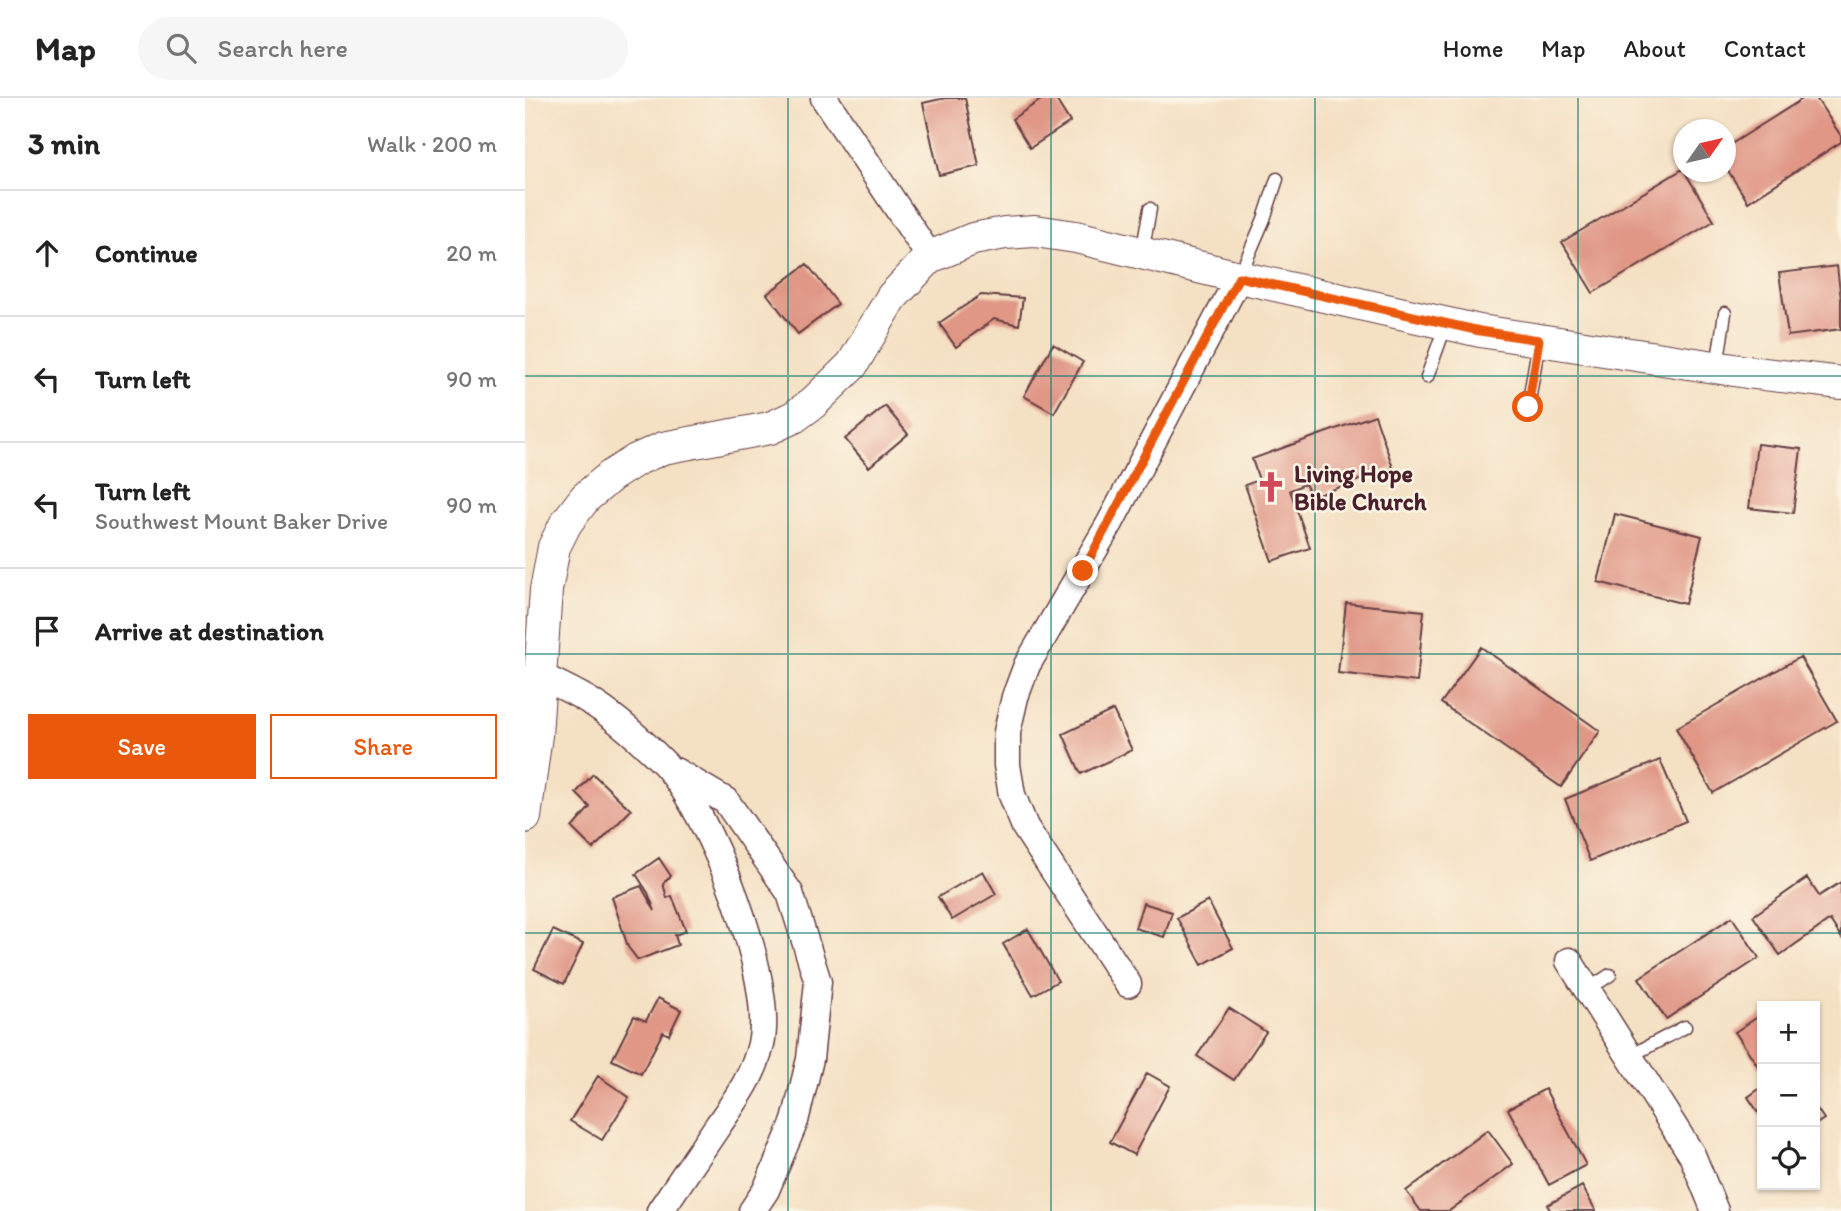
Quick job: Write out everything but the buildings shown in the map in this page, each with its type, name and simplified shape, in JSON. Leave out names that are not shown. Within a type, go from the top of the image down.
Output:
[{"type":"street","points":[[824,98],[930,257]]},
{"type":"street","points":[[525,817],[536,735],[546,590],[554,547],[566,523],[585,498],[636,460],[663,448],[770,428],[795,417],[852,365],[892,297],[930,257],[973,239],[1035,231],[1076,237],[1447,324],[1717,367],[1841,383]]},
{"type":"street","points":[[1128,984],[1025,827],[1012,795],[1007,765],[1007,732],[1014,697],[1027,665],[1110,523],[1239,277]]},
{"type":"street","points":[[539,675],[588,700],[636,737],[665,764],[684,788],[734,893],[755,960],[763,1004],[762,1042],[750,1077],[660,1211]]},
{"type":"street","points":[[665,764],[726,801],[790,893],[818,982],[810,1059],[795,1121],[766,1190],[752,1211]]},
{"type":"street","points":[[1569,961],[1692,1155],[1715,1211]]},
{"type":"lane","points":[[1239,277],[1264,219],[1277,179]]},
{"type":"lane","points":[[1142,253],[1150,209]]},
{"type":"lane","points":[[1717,367],[1725,313]]},
{"type":"lane","points":[[1427,377],[1447,324]]},
{"type":"lane","points":[[1528,407],[1539,340]]},
{"type":"lane","points":[[1587,990],[1610,975]]},
{"type":"lane","points":[[1630,1056],[1685,1027]]},
{"type":"place","name":"Living Hope Bible Church","points":[[1271,487]]},
{"type":"route","points":[[1083,571],[1239,277],[1480,331],[1539,340],[1528,407]]}]
